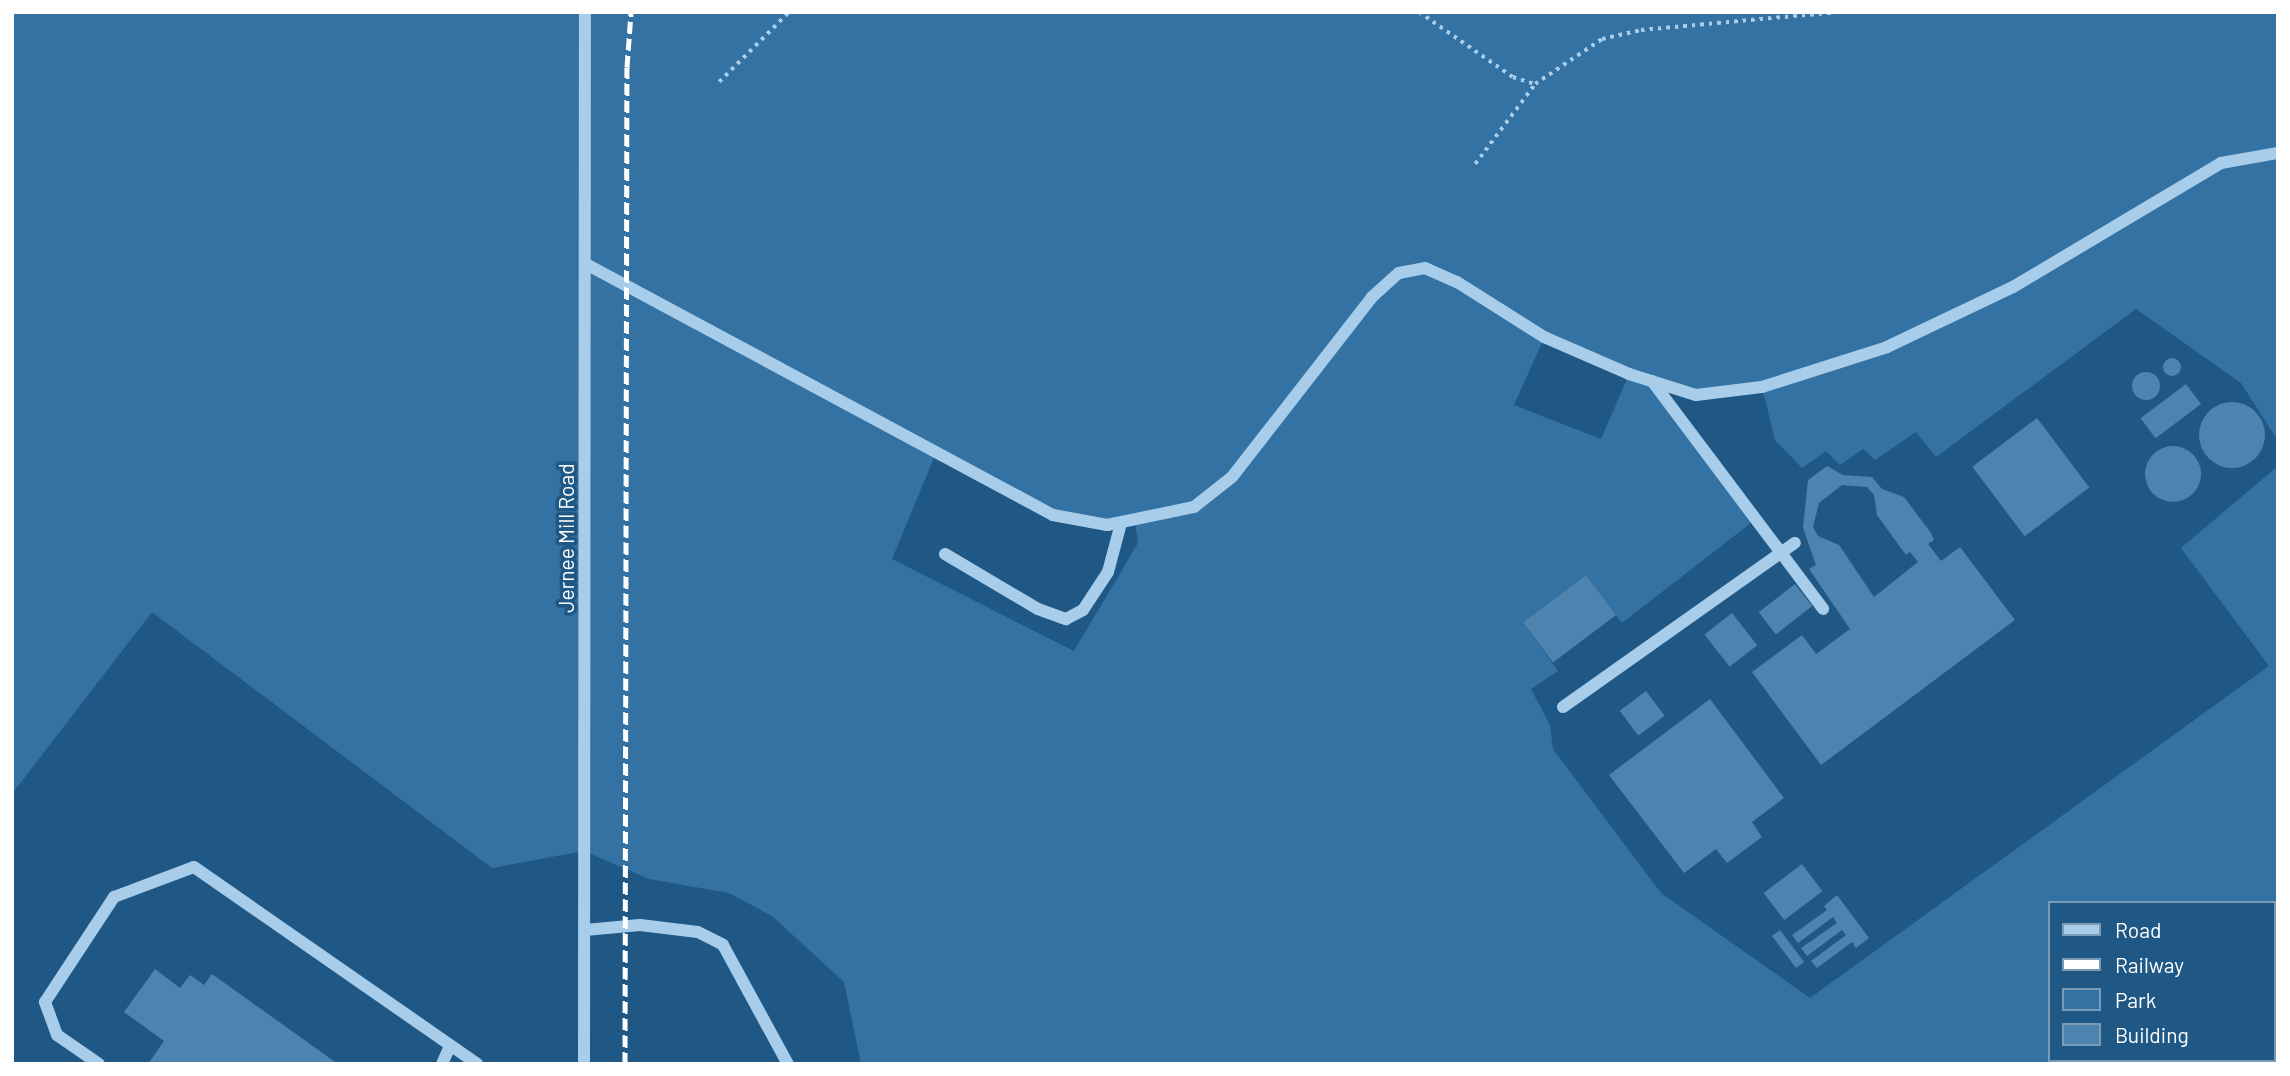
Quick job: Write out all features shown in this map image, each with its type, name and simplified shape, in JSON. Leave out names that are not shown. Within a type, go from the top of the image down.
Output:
[{"type":"street","name":"Jernee Mill Road","points":[[584,1064],[585,12]]},
{"type":"street","points":[[586,264],[1053,514],[1107,525],[1194,507],[1232,477],[1372,297],[1399,273],[1425,268],[1457,282],[1544,337],[1651,381],[1696,395],[1762,387],[1887,347],[2013,287],[2221,163],[2278,153]]},
{"type":"street","points":[[1651,381],[1823,609]]},
{"type":"street","points":[[945,554],[1038,609],[1066,619],[1083,610],[1108,572],[1121,523]]},
{"type":"street","points":[[1563,707],[1795,543]]},
{"type":"street","points":[[99,1064],[57,1035],[45,1002],[114,897],[194,867],[477,1064]]},
{"type":"street","points":[[585,930],[640,925],[698,932],[723,945],[788,1064]]},
{"type":"street","points":[[442,1064],[450,1046]]},
{"type":"path","points":[[719,82],[789,12]]},
{"type":"path","points":[[1419,12],[1513,77],[1535,84]]},
{"type":"path","points":[[1475,164],[1535,84],[1602,39],[1641,30],[1837,12]]},
{"type":"green space","points":[[12,12],[2278,12],[2278,441],[2241,383],[2136,309],[1936,457],[1916,432],[1875,460],[1863,449],[1840,465],[1826,451],[1802,468],[1775,440],[1762,387],[1696,395],[1653,381],[1756,519],[1622,623],[1586,575],[1523,623],[1558,671],[1531,689],[1550,725],[1553,749],[1661,893],[1810,998],[2269,666],[2181,548],[2278,466],[2278,1064],[861,1064],[844,982],[772,916],[729,893],[649,879],[584,851],[492,868],[152,612],[12,794]],"holes":[[[1544,338],[1629,374],[1601,439],[1514,405]],[[936,453],[1053,515],[1135,521],[1138,543],[1074,651],[892,559]]]},
{"type":"building","points":[[2168,358],[2176,358],[2181,367],[2179,374],[2168,376],[2163,371],[2163,363]]},
{"type":"building","points":[[2146,372],[2156,376],[2160,386],[2156,396],[2146,400],[2136,396],[2132,386],[2136,376]]},
{"type":"building","points":[[2186,384],[2201,404],[2156,438],[2140,418]]},
{"type":"building","points":[[2226,402],[2238,402],[2250,407],[2260,417],[2265,435],[2263,448],[2250,463],[2238,468],[2226,468],[2214,463],[2204,453],[2199,441],[2199,429],[2204,417],[2214,407]]},
{"type":"building","points":[[2037,418],[2089,487],[2025,536],[1972,467]]},
{"type":"building","points":[[2173,446],[2184,448],[2193,454],[2199,463],[2199,485],[2193,494],[2184,500],[2173,502],[2162,500],[2153,494],[2147,485],[2145,474],[2147,463],[2153,454],[2162,448]]},
{"type":"building","points":[[1827,466],[1843,475],[1872,477],[1882,489],[1904,497],[1931,533],[1934,540],[1928,544],[1941,561],[1960,547],[2015,620],[1821,765],[1752,672],[1802,635],[1816,654],[1850,629],[1809,569],[1816,565],[1803,528],[1808,480]],"holes":[[[1842,485],[1867,487],[1874,495],[1877,515],[1906,555],[1910,552],[1918,562],[1874,597],[1839,545],[1818,536],[1813,527],[1819,503]]]},
{"type":"building","points":[[1586,575],[1616,615],[1553,662],[1523,623]]},
{"type":"building","points":[[1795,584],[1812,606],[1776,634],[1759,612]]},
{"type":"building","points":[[1732,613],[1757,645],[1730,667],[1704,635]]},
{"type":"building","points":[[1646,691],[1665,716],[1638,736],[1620,711]]},
{"type":"building","points":[[1710,699],[1784,798],[1752,822],[1762,837],[1727,863],[1716,849],[1684,873],[1609,775]]},
{"type":"building","points":[[1802,864],[1822,891],[1784,920],[1764,893]]},
{"type":"building","points":[[1837,895],[1869,938],[1856,948],[1852,942],[1817,968],[1811,961],[1846,935],[1842,930],[1807,956],[1801,948],[1837,923],[1833,917],[1798,943],[1792,935],[1827,910],[1824,906]]},
{"type":"building","points":[[1780,930],[1804,962],[1796,968],[1772,936]]},
{"type":"building","points":[[155,969],[180,988],[190,975],[204,985],[212,974],[338,1064],[148,1064],[164,1041],[124,1012]]},
{"type":"railway","points":[[625,1064],[627,67],[631,12]]}]
